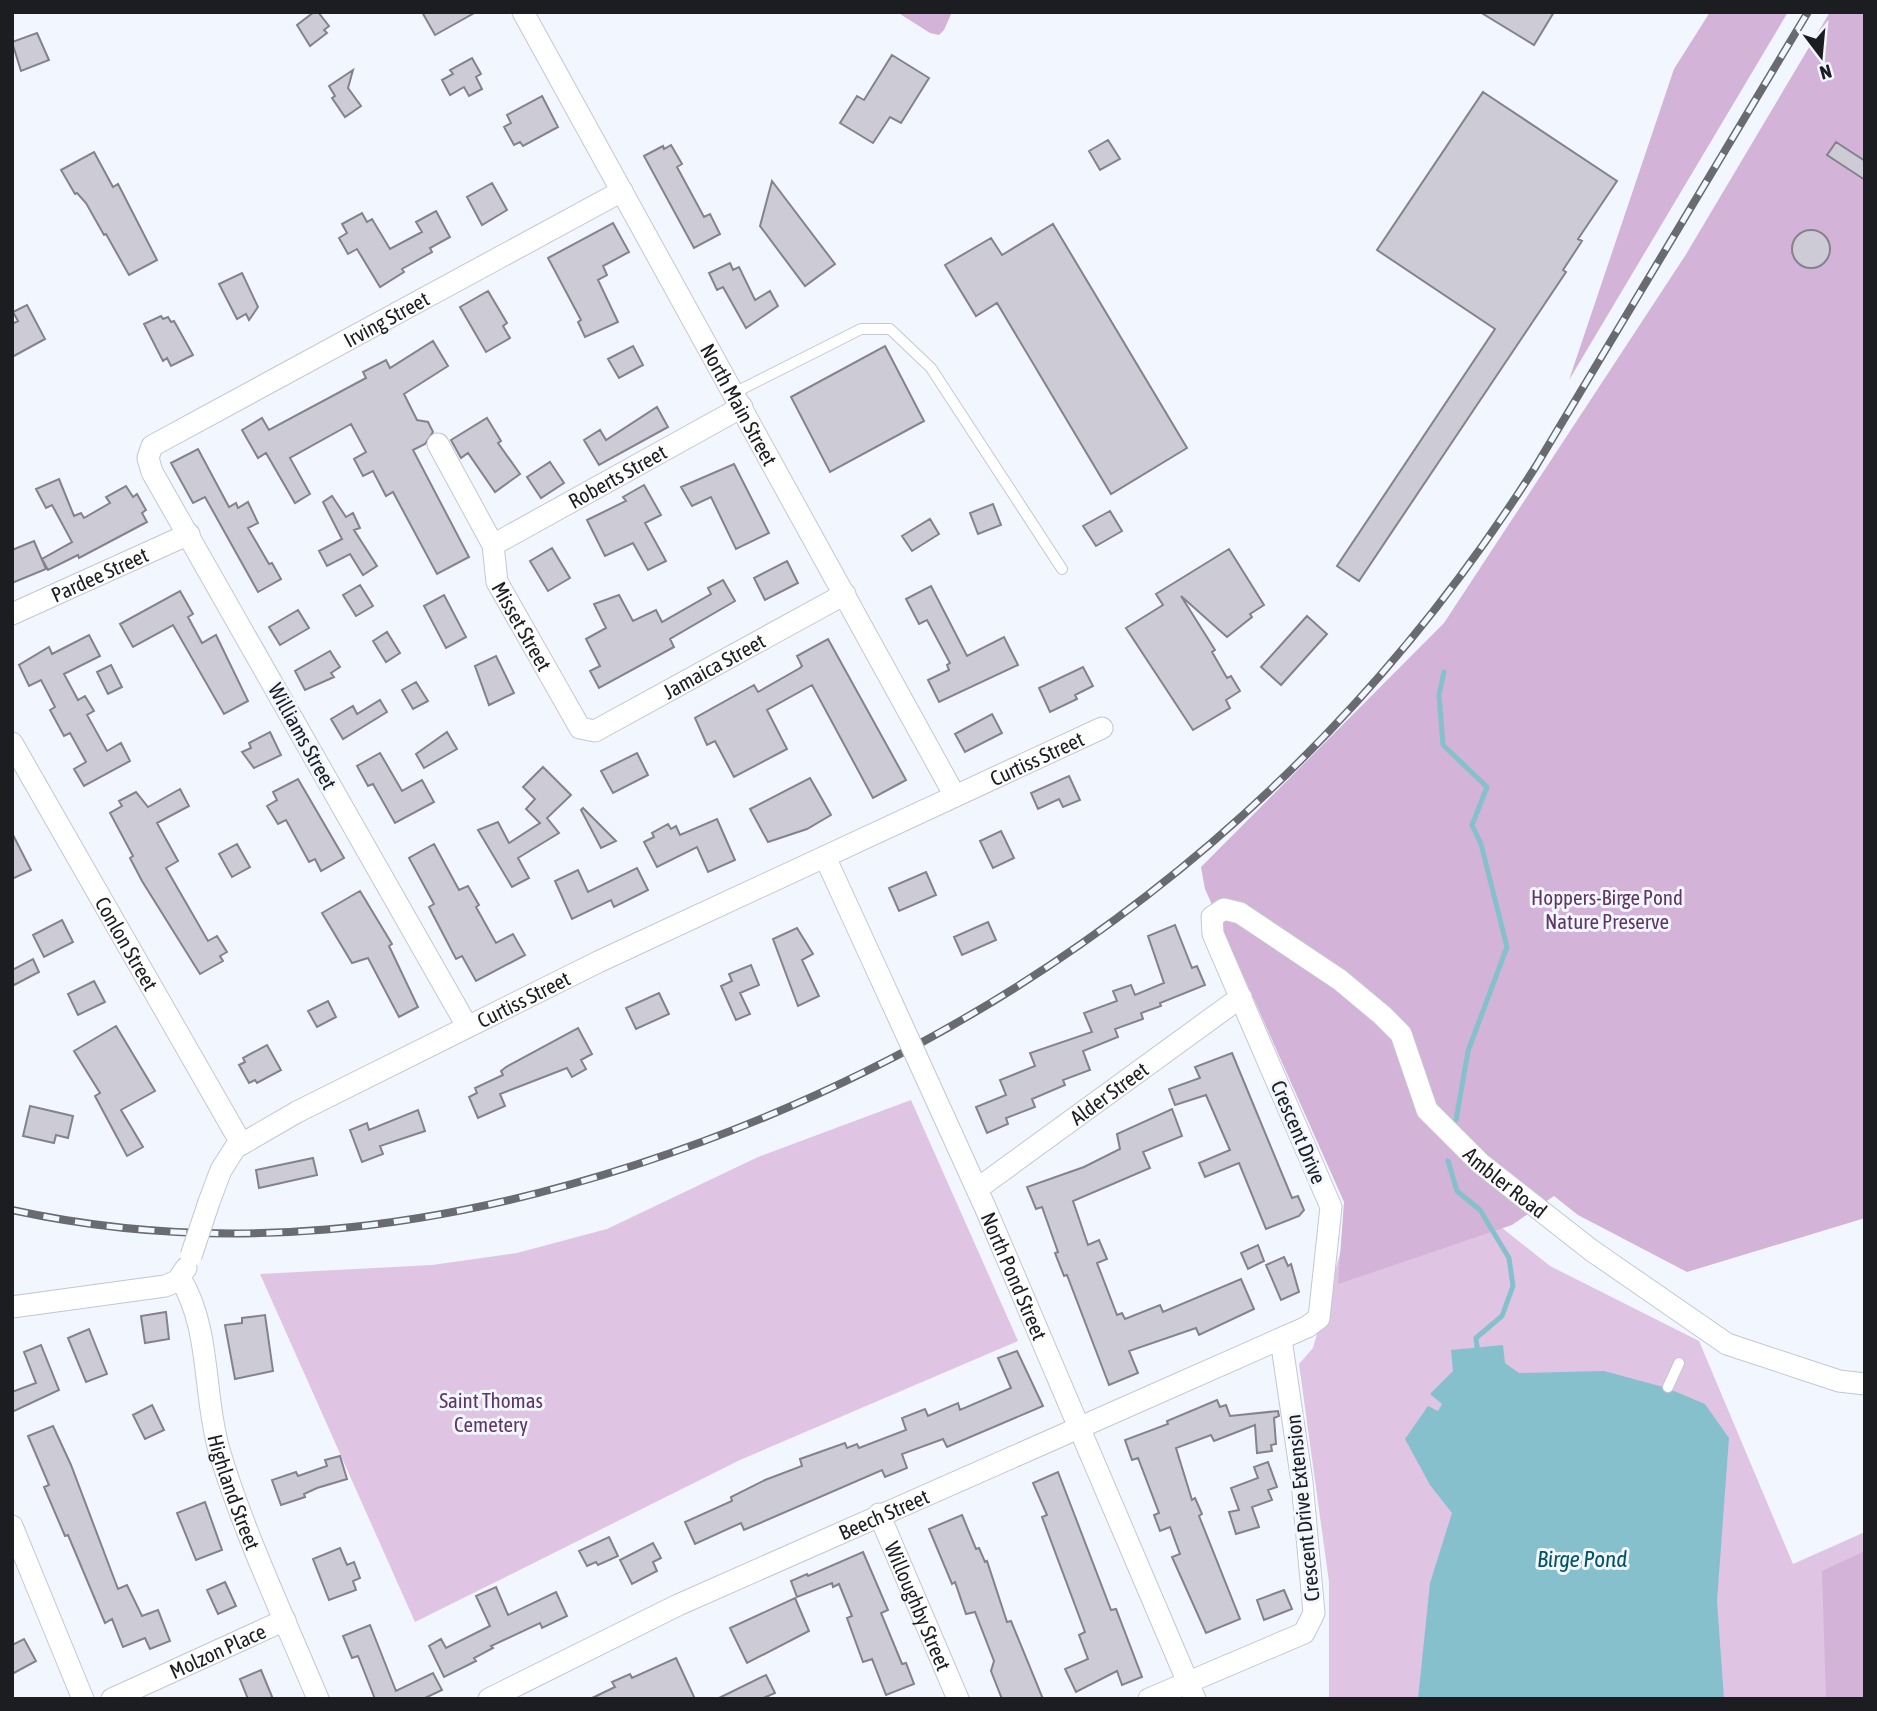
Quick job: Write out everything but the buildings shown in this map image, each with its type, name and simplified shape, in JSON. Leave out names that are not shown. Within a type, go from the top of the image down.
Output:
[{"type":"street","name":"North Main Street","points":[[523,12],[955,796]]},
{"type":"street","name":"Irving Street","points":[[152,446],[622,191]]},
{"type":"street","name":"Roberts Street","points":[[493,545],[738,400]]},
{"type":"street","name":"Misset Street","points":[[438,444],[493,545],[497,582],[580,728]]},
{"type":"street","name":"Williams Street","points":[[152,446],[148,458],[152,472],[467,1026]]},
{"type":"street","name":"Pardee Street","points":[[12,614],[189,534]]},
{"type":"street","name":"Jamaica Street","points":[[580,728],[595,731],[845,594]]},
{"type":"street","name":"Curtiss Street","points":[[180,1278],[191,1255],[221,1170],[241,1143],[467,1026],[1102,728]]},
{"type":"street","name":"Conlon Street","points":[[12,743],[241,1143]]},
{"type":"street","name":"North Pond Street","points":[[825,857],[977,1189],[1191,1690]]},
{"type":"street","name":"Ambler Road","points":[[1215,914],[1224,909],[1240,913],[1340,980],[1382,1015],[1401,1034],[1427,1110],[1480,1164],[1591,1250],[1727,1344],[1839,1381],[1865,1384]]},
{"type":"street","name":"Crescent Drive","points":[[1215,914],[1211,920],[1211,928],[1331,1207],[1330,1239],[1319,1318],[1281,1339]]},
{"type":"street","name":"Alder Street","points":[[977,1189],[1241,997]]},
{"type":"street","points":[[12,1307],[165,1286],[180,1278]]},
{"type":"street","name":"Highland Street","points":[[180,1278],[195,1310],[220,1451],[318,1699]]},
{"type":"street","name":"Beech Street","points":[[489,1699],[678,1605],[879,1514],[1281,1339]]},
{"type":"street","name":"Crescent Drive Extension","points":[[1149,1699],[1191,1690],[1304,1633],[1314,1613],[1302,1482],[1281,1339]]},
{"type":"street","name":"Willoughby Street","points":[[879,1514],[958,1699]]},
{"type":"street","points":[[12,1525],[83,1699]]},
{"type":"street","name":"Molzon Place","points":[[113,1699],[285,1620]]},
{"type":"lane","points":[[738,400],[861,330],[890,329],[931,368],[1062,569]]},
{"type":"lane","points":[[1668,1387],[1679,1363]]},
{"type":"green space","points":[[897,12],[952,12],[939,35],[930,33]]},
{"type":"green space","points":[[1710,12],[1788,12],[1569,380],[1674,69]]},
{"type":"green space","name":"Hoppers-Birge Pond Nature Preserve","points":[[1830,12],[1865,12],[1865,1218],[1687,1272],[1578,1215],[1554,1196],[1512,1225],[1338,1284],[1344,1202],[1205,889],[1201,867],[1444,623],[1685,256]]},
{"type":"green space","points":[[1221,937],[1293,993],[1419,1162],[1550,1266],[1699,1341],[1793,1564],[1865,1532],[1865,1699],[1329,1699],[1329,1582],[1299,1364],[1313,1348],[1343,1243],[1349,1201],[1290,1065]]},
{"type":"green space","name":"Saint Thomas Cemetery","points":[[911,1100],[1018,1341],[740,1460],[415,1622],[260,1274],[432,1265],[517,1253],[607,1229],[758,1157]]},
{"type":"green space","points":[[1865,1551],[1865,1699],[1826,1699],[1822,1571]]},
{"type":"water","name":"Birge Pond","points":[[1503,1345],[1505,1363],[1519,1373],[1604,1371],[1667,1388],[1705,1404],[1729,1438],[1717,1601],[1724,1699],[1418,1699],[1430,1583],[1452,1513],[1430,1485],[1405,1439],[1428,1406],[1438,1411],[1442,1404],[1430,1394],[1453,1371],[1451,1350]]},
{"type":"waterway","points":[[1444,672],[1439,695],[1443,745],[1487,787],[1472,825],[1481,844],[1507,947],[1468,1051],[1456,1120]]},
{"type":"waterway","points":[[1448,1161],[1457,1191],[1480,1210],[1509,1258],[1513,1286],[1502,1316],[1476,1338],[1478,1355]]},
{"type":"railway","points":[[12,1210],[91,1224],[170,1232],[248,1233],[326,1230],[481,1206],[558,1188],[635,1165],[773,1114],[905,1051],[1029,979],[1147,895],[1257,802],[1359,699],[1452,587],[1536,466],[1808,12]]}]
